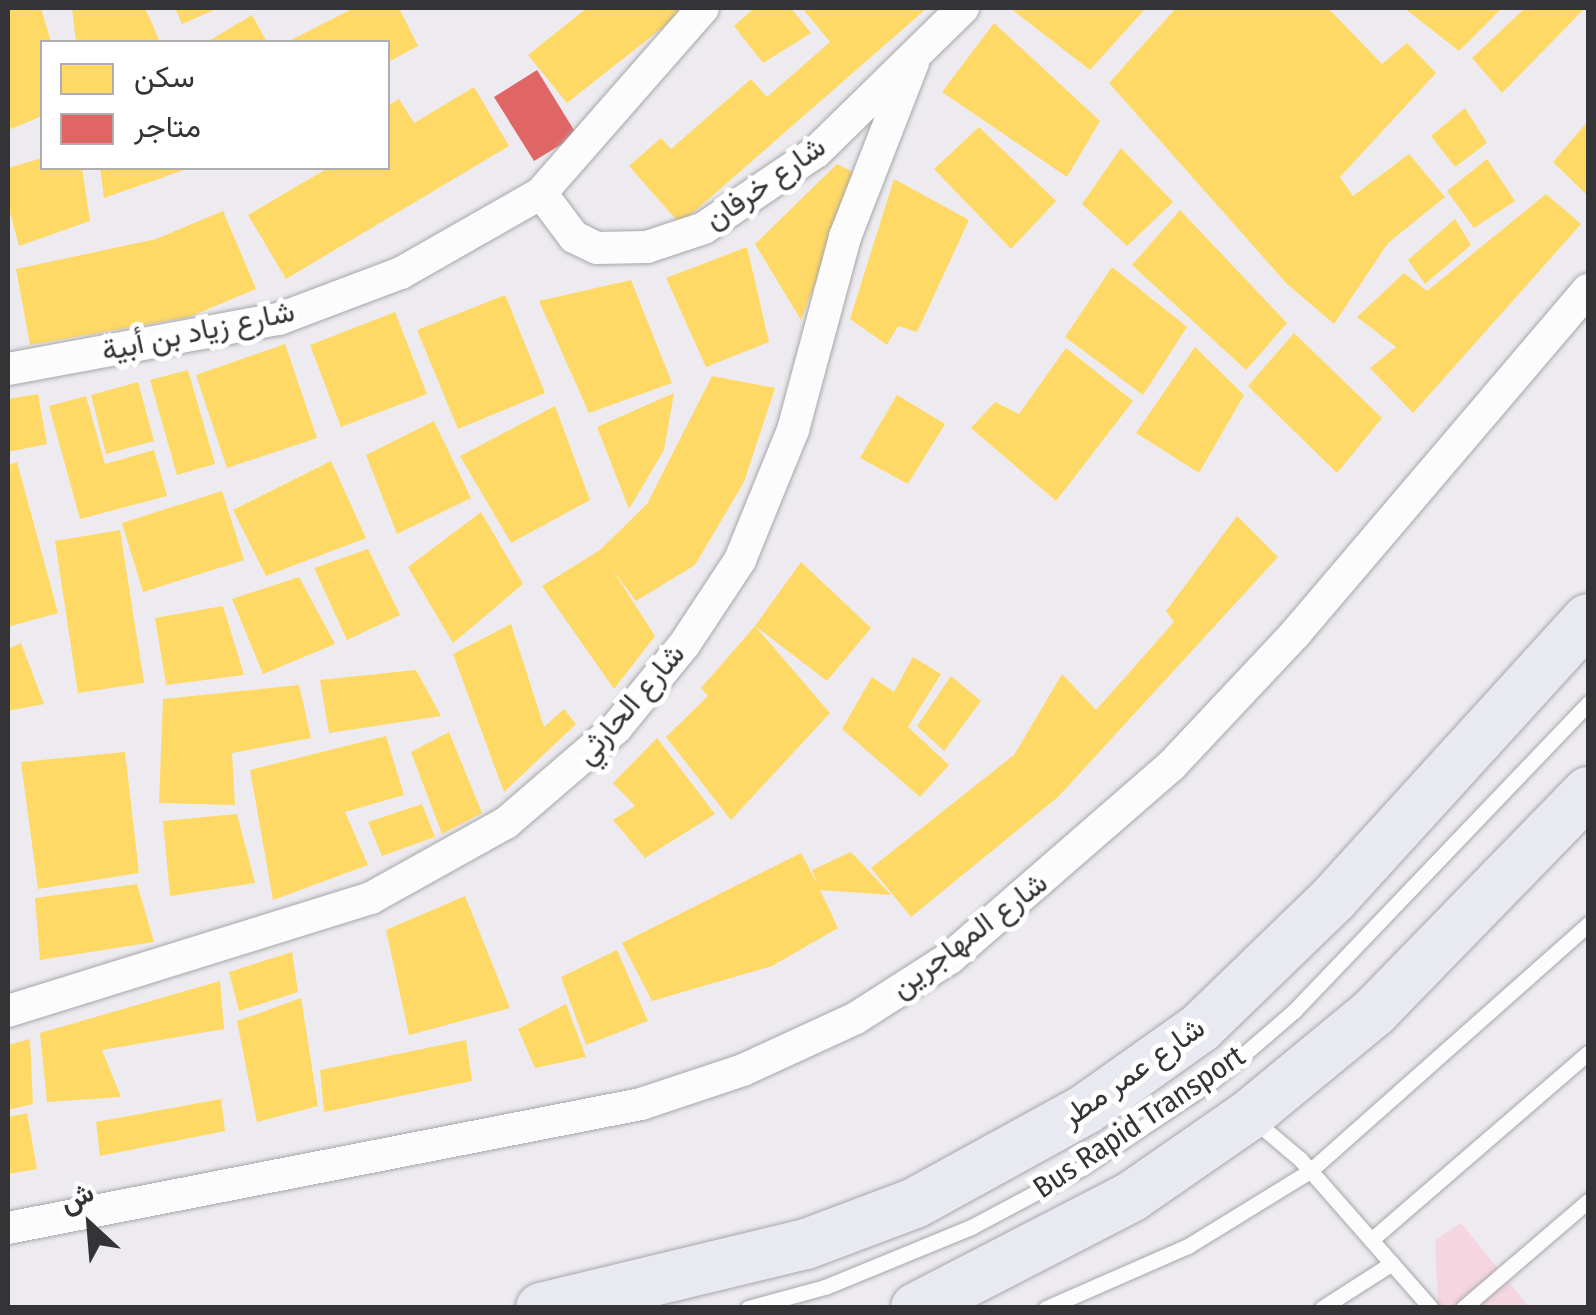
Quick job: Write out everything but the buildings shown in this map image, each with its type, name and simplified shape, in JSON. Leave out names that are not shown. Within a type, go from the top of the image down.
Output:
[{"type":"main road","name":"شارع عمر مطر","points":[[541,1308],[806,1244],[914,1203],[1086,1109],[1214,1015],[1334,898],[1588,618]]},
{"type":"main road","points":[[916,1308],[1131,1197],[1248,1116],[1374,1012],[1588,792]]},
{"type":"street","name":"شارع زياد بن أبية","points":[[8,368],[280,319],[401,273],[541,193],[703,8]]},
{"type":"street","name":"شارع خرفان","points":[[541,193],[574,237],[597,248],[667,241],[704,228],[766,190],[913,63],[963,8]]},
{"type":"street","name":"شارع الحارثي","points":[[8,1011],[371,898],[506,823],[616,728],[684,645],[740,560],[793,430],[845,237],[913,63]]},
{"type":"street","name":"شارع المهاجرين","points":[[8,1228],[640,1104],[743,1070],[856,1018],[950,958],[1172,764],[1294,634],[1588,290]]},
{"type":"lane","name":"Bus Rapid Transport","points":[[748,1308],[824,1287],[971,1227],[1080,1169],[1214,1080],[1294,1011],[1588,703]]},
{"type":"lane","points":[[1046,1308],[1188,1246],[1310,1171],[1588,924]]},
{"type":"lane","points":[[1371,1240],[1588,1053]]},
{"type":"lane","points":[[1248,1116],[1310,1171],[1431,1308]]},
{"type":"lane","points":[[1464,1308],[1588,1201]]},
{"type":"lane","points":[[1322,1308],[1392,1264]]},
{"type":"shaded area","points":[[1461,1223],[1529,1307],[1438,1307],[1435,1240]]}]
